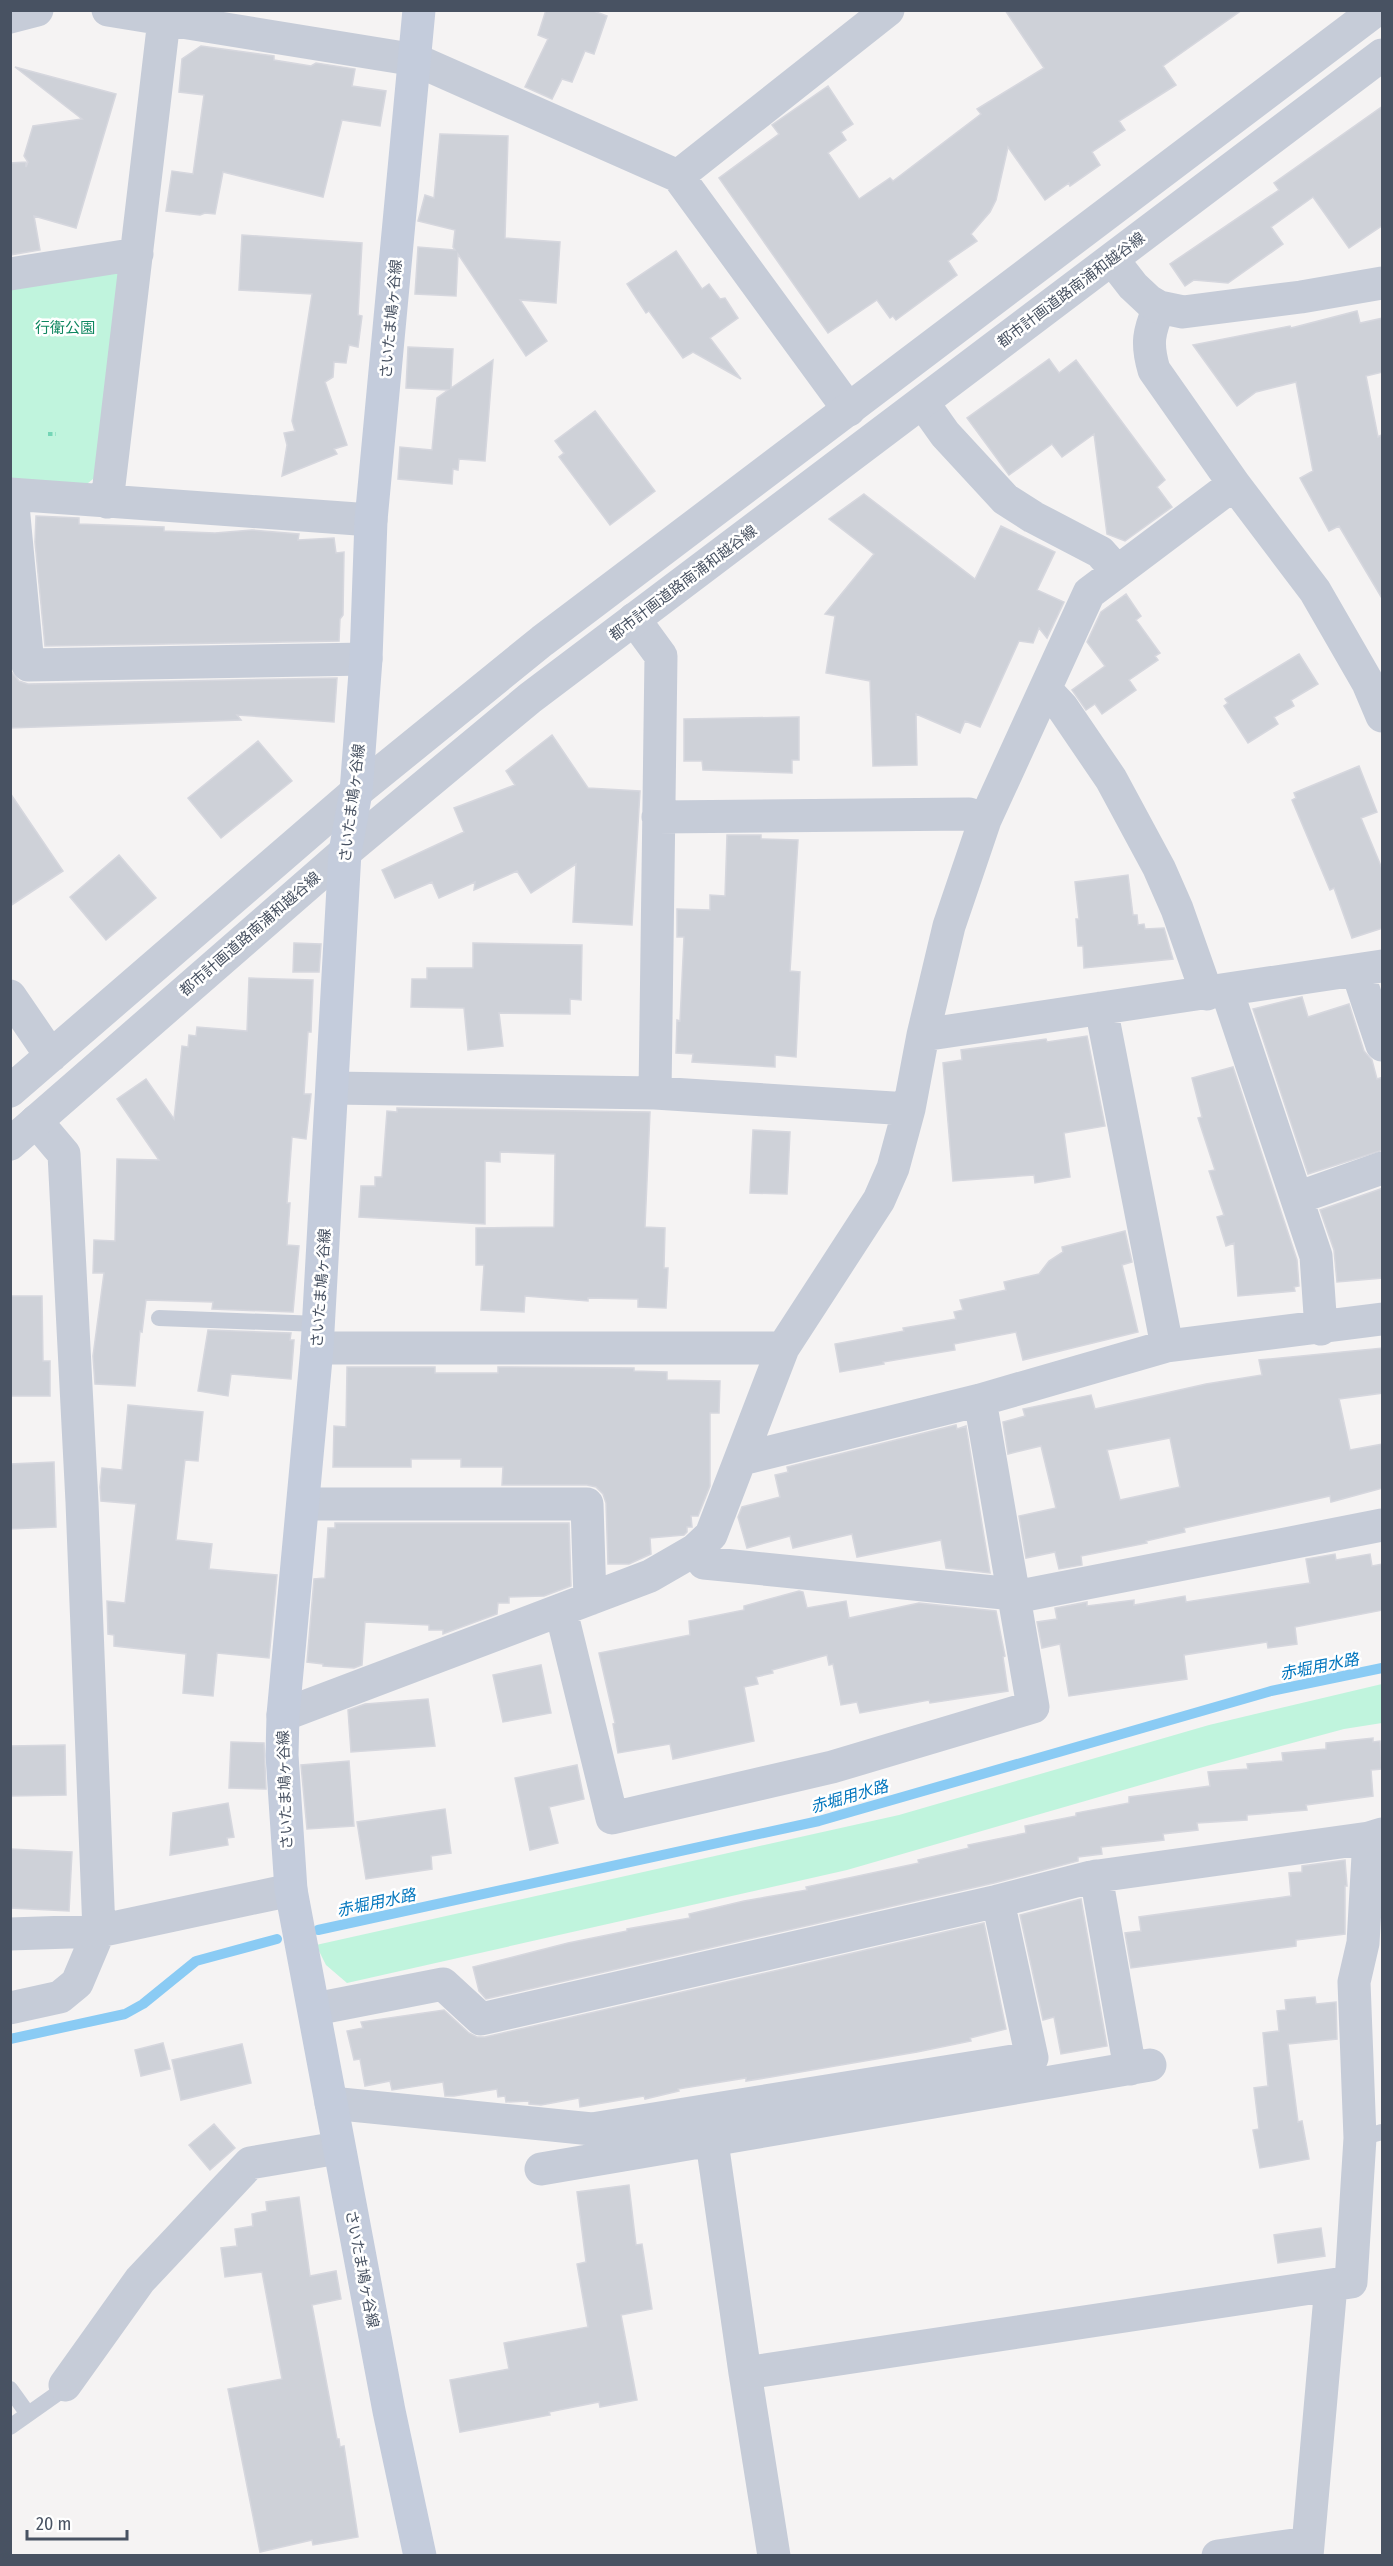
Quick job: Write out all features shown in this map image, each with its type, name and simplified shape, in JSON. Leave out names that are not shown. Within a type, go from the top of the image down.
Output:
[{"type":"main road","name":"さいたま鳩ヶ谷線","points":[[418,10],[416,60],[371,520],[366,659],[356,792],[345,852],[318,1336],[283,1714],[282,1766],[291,1890],[315,2009],[338,2148],[420,2556]]},
{"type":"street","points":[[10,17],[37,10]]},
{"type":"street","points":[[108,10],[416,60],[678,176],[849,410]]},
{"type":"street","points":[[678,176],[888,10]]},
{"type":"street","points":[[10,1090],[356,792],[542,641],[1376,10]]},
{"type":"street","points":[[107,502],[165,20]]},
{"type":"street","name":"都市計画道路南浦和越谷線","points":[[10,1144],[345,852],[530,698],[1383,55]]},
{"type":"street","points":[[10,274],[137,254]]},
{"type":"street","points":[[1112,259],[1133,286],[1159,307],[1183,312],[1301,297],[1383,283]]},
{"type":"street","points":[[1159,307],[1149,331],[1148,351],[1154,369],[1234,484],[1315,591],[1368,683],[1383,716]]},
{"type":"street","points":[[923,403],[945,434],[1005,499],[1033,517],[1100,552],[1117,572]]},
{"type":"street","points":[[283,1714],[650,1576],[695,1550],[711,1535],[783,1348],[879,1200],[893,1168],[909,1108],[949,926],[985,820],[1089,593],[1234,484]]},
{"type":"street","points":[[366,659],[28,665],[11,495],[371,520]]},
{"type":"street","points":[[634,619],[661,656],[655,1093]]},
{"type":"street","points":[[1045,689],[1062,707],[1111,779],[1159,868],[1217,993],[1297,1198],[1316,1256],[1321,1329]]},
{"type":"street","points":[[658,817],[969,814],[985,820]]},
{"type":"street","points":[[924,1035],[1217,993],[1370,968],[1383,1045]]},
{"type":"street","points":[[10,996],[51,1056]]},
{"type":"street","points":[[1101,1008],[1167,1346]]},
{"type":"street","points":[[333,1088],[655,1093],[909,1108]]},
{"type":"street","points":[[10,2008],[60,1997],[77,1983],[99,1931],[82,1502],[64,1154],[36,1121]]},
{"type":"street","points":[[1297,1198],[1383,1168]]},
{"type":"street","points":[[742,1459],[980,1400],[1167,1346],[1321,1329],[1383,1319]]},
{"type":"street","points":[[318,1336],[783,1348]]},
{"type":"street","points":[[304,1504],[587,1504],[576,1605],[612,1818],[832,1767],[1033,1707],[980,1400]]},
{"type":"street","points":[[695,1550],[704,1563],[1014,1596],[1383,1526]]},
{"type":"street","points":[[315,2009],[443,1984],[482,2019],[998,1901],[1096,1876],[1376,1836],[1363,1943],[1354,1982],[1371,2135],[1351,2282],[745,2373]]},
{"type":"street","points":[[541,2169],[712,2142],[1140,2067],[1096,1876]]},
{"type":"street","points":[[10,1934],[99,1931],[291,1890]]},
{"type":"street","points":[[331,2103],[592,2129],[1032,2058],[998,1901]]},
{"type":"street","points":[[712,2142],[774,2556]]},
{"type":"street","points":[[64,2385],[140,2280],[250,2163],[338,2148]]},
{"type":"street","points":[[1218,2556],[1308,2549],[1331,2285]]},
{"type":"lane","points":[[159,1318],[318,1336]]},
{"type":"lane","points":[[10,2427],[61,2391],[64,2385]]},
{"type":"lane","points":[[10,2390],[28,2414]]},
{"type":"path","points":[[60,330],[67,330]]},
{"type":"path","points":[[48,434],[56,434]]},
{"type":"green space","name":"行衛公園","points":[[114,265],[125,281],[107,468],[83,487],[11,478],[11,279]]},
{"type":"green space","points":[[1382,1684],[1382,1723],[1344,1729],[1196,1769],[847,1870],[347,1983],[326,1965],[316,1945],[899,1815],[1209,1725]]},
{"type":"building","points":[[546,10],[591,10],[607,16],[594,54],[585,51],[572,82],[562,79],[552,99],[525,87],[548,39],[538,35]]},
{"type":"building","points":[[1005,10],[1242,10],[1163,66],[1176,85],[1119,121],[1125,130],[1092,152],[1100,165],[1070,186],[1069,183],[1045,200],[1008,147],[996,200],[990,212],[971,234],[977,241],[948,261],[957,275],[896,320],[893,316],[890,318],[877,300],[828,333],[719,178],[779,134],[772,125],[828,86],[853,124],[841,132],[846,140],[828,153],[859,199],[890,178],[893,181],[981,114],[977,109],[1044,68]]},
{"type":"building","points":[[201,46],[274,56],[274,60],[311,66],[316,63],[355,69],[352,86],[386,91],[380,126],[342,120],[323,197],[223,172],[215,214],[200,215],[166,211],[172,171],[193,174],[204,95],[179,92],[182,59]]},
{"type":"building","points":[[15,67],[116,94],[76,228],[34,216],[40,250],[10,255],[10,163],[26,162],[26,167],[28,162],[24,156],[33,126],[82,119]]},
{"type":"building","points":[[1383,106],[1383,225],[1349,248],[1313,197],[1271,227],[1283,244],[1228,283],[1194,280],[1185,286],[1170,264],[1279,190],[1274,183]]},
{"type":"building","points":[[440,134],[508,136],[505,238],[560,242],[556,303],[520,300],[547,341],[526,356],[458,254],[456,296],[415,294],[418,247],[455,250],[453,247],[455,230],[418,221],[425,195],[434,198]]},
{"type":"building","points":[[242,235],[362,243],[358,315],[362,316],[358,347],[349,345],[346,363],[334,362],[333,377],[325,382],[347,445],[334,449],[337,454],[282,476],[287,445],[284,433],[295,431],[292,421],[312,294],[239,290]]},
{"type":"building","points":[[676,251],[702,289],[709,284],[720,299],[725,298],[738,318],[710,338],[741,379],[693,352],[683,358],[649,311],[646,313],[627,284]]},
{"type":"building","points":[[1357,311],[1360,323],[1383,318],[1383,372],[1366,376],[1378,437],[1383,434],[1383,600],[1339,526],[1329,531],[1300,478],[1313,471],[1296,382],[1256,392],[1237,406],[1193,345],[1290,326],[1291,328]]},
{"type":"building","points":[[408,347],[453,349],[451,388],[493,360],[485,461],[459,459],[458,470],[453,469],[452,484],[398,479],[400,447],[432,450],[437,398],[448,390],[406,388]]},
{"type":"building","points":[[1049,359],[1059,373],[1076,360],[1165,480],[1157,487],[1172,507],[1125,541],[1107,534],[1094,434],[1062,457],[1052,444],[1009,475],[967,418]]},
{"type":"building","points":[[595,411],[655,491],[610,525],[559,457],[564,453],[555,441]]},
{"type":"building","points":[[864,494],[975,579],[1001,526],[1055,552],[1037,590],[1064,602],[1047,638],[1039,628],[1033,643],[1019,641],[980,727],[965,721],[960,733],[916,714],[917,765],[873,766],[870,681],[826,673],[835,616],[825,614],[874,554],[829,519]]},
{"type":"building","points":[[36,516],[79,518],[79,524],[164,527],[164,531],[215,533],[252,530],[299,534],[298,540],[334,538],[336,553],[344,552],[343,615],[340,619],[339,641],[45,646],[35,542]]},
{"type":"building","points":[[1126,594],[1141,616],[1136,620],[1160,653],[1155,656],[1158,660],[1129,680],[1136,690],[1102,714],[1095,704],[1086,710],[1072,690],[1105,666],[1087,642],[1101,612]]},
{"type":"building","points":[[1299,654],[1318,684],[1291,700],[1294,706],[1274,717],[1278,724],[1248,743],[1224,706],[1228,703],[1225,699]]},
{"type":"building","points":[[10,670],[19,681],[28,684],[337,678],[334,722],[237,715],[241,720],[10,728]]},
{"type":"building","points":[[799,717],[799,760],[792,760],[792,773],[703,770],[702,761],[684,761],[684,719]]},
{"type":"building","points":[[552,735],[588,788],[640,791],[632,925],[573,922],[576,864],[531,893],[517,871],[474,890],[475,882],[439,898],[432,882],[395,898],[382,870],[464,832],[454,808],[515,785],[506,771]]},
{"type":"building","points":[[258,741],[292,781],[221,838],[188,798]]},
{"type":"building","points":[[1359,766],[1377,812],[1361,818],[1383,871],[1383,928],[1352,938],[1334,888],[1330,890],[1292,800],[1296,798],[1294,793]]},
{"type":"building","points":[[10,793],[63,871],[10,906]]},
{"type":"building","points":[[727,835],[761,835],[761,839],[798,840],[790,971],[800,972],[796,1057],[775,1055],[775,1067],[692,1062],[693,1054],[676,1053],[684,937],[677,937],[677,909],[710,910],[710,895],[725,896]]},
{"type":"building","points":[[119,855],[156,898],[106,940],[70,897]]},
{"type":"building","points":[[1128,875],[1133,915],[1137,915],[1138,925],[1144,924],[1145,929],[1164,928],[1173,959],[1084,968],[1083,946],[1078,946],[1076,919],[1079,919],[1075,882]]},
{"type":"building","points":[[294,943],[321,944],[319,972],[293,972]]},
{"type":"building","points":[[473,943],[582,945],[581,1000],[570,999],[570,1014],[499,1013],[503,1046],[468,1050],[464,1008],[411,1007],[412,979],[427,979],[427,968],[473,968]]},
{"type":"building","points":[[249,978],[313,980],[311,1032],[308,1032],[304,1094],[311,1094],[306,1139],[292,1137],[287,1203],[290,1203],[287,1245],[299,1246],[293,1312],[212,1309],[213,1302],[146,1300],[142,1332],[140,1331],[135,1386],[95,1384],[93,1356],[104,1273],[93,1273],[94,1240],[115,1241],[117,1159],[159,1160],[117,1099],[146,1079],[174,1119],[182,1046],[188,1047],[189,1035],[196,1036],[197,1027],[247,1031]]},
{"type":"building","points":[[1302,997],[1308,1017],[1349,1004],[1364,1051],[1372,1060],[1377,1079],[1383,1077],[1383,1150],[1308,1174],[1253,1009]]},
{"type":"building","points":[[1087,1036],[1105,1126],[1064,1133],[1070,1177],[1035,1183],[1034,1175],[953,1181],[943,1063],[962,1060],[961,1050]]},
{"type":"building","points":[[1233,1067],[1297,1260],[1299,1286],[1294,1287],[1295,1291],[1238,1296],[1234,1243],[1226,1246],[1217,1217],[1224,1215],[1209,1171],[1215,1170],[1198,1118],[1202,1117],[1192,1078]]},
{"type":"building","points":[[397,1108],[650,1112],[645,1227],[665,1228],[664,1268],[668,1268],[666,1308],[638,1307],[638,1299],[588,1298],[588,1301],[525,1296],[524,1312],[481,1310],[484,1265],[476,1265],[476,1228],[554,1227],[555,1154],[500,1152],[500,1162],[485,1161],[485,1224],[359,1217],[361,1186],[375,1186],[375,1177],[382,1177],[387,1111],[397,1112]]},
{"type":"building","points":[[753,1130],[790,1132],[787,1194],[750,1193]]},
{"type":"building","points":[[1383,1188],[1383,1278],[1337,1282],[1334,1250],[1320,1210]]},
{"type":"building","points":[[1125,1231],[1132,1262],[1122,1265],[1138,1332],[1023,1360],[1016,1332],[954,1344],[955,1350],[840,1372],[835,1344],[904,1331],[903,1328],[956,1319],[954,1312],[963,1310],[960,1300],[1006,1290],[1004,1282],[1039,1274],[1049,1261],[1063,1252],[1062,1247]]},
{"type":"building","points":[[10,1296],[42,1296],[43,1361],[50,1361],[50,1396],[10,1396]]},
{"type":"building","points":[[208,1330],[291,1333],[290,1340],[294,1340],[291,1379],[231,1374],[228,1396],[198,1391]]},
{"type":"building","points":[[1383,1348],[1383,1393],[1339,1399],[1350,1450],[1383,1444],[1383,1488],[1331,1502],[1330,1496],[1184,1528],[1185,1532],[1146,1541],[1147,1543],[1081,1556],[1082,1565],[1059,1569],[1055,1552],[1026,1558],[1019,1516],[1056,1508],[1041,1446],[1008,1454],[1003,1422],[1025,1416],[1023,1409],[1091,1395],[1095,1409],[1206,1384],[1262,1375],[1259,1360]],"holes":[[[1170,1438],[1180,1487],[1120,1500],[1107,1450]]]},
{"type":"building","points":[[347,1367],[435,1367],[435,1373],[498,1373],[498,1367],[634,1368],[634,1371],[667,1372],[667,1380],[720,1381],[719,1413],[710,1413],[710,1486],[698,1516],[691,1516],[692,1527],[687,1527],[684,1535],[650,1538],[651,1554],[629,1564],[608,1564],[606,1503],[603,1494],[596,1487],[587,1485],[502,1485],[503,1467],[461,1467],[461,1459],[411,1459],[411,1467],[333,1467],[334,1426],[346,1427]]},
{"type":"building","points":[[128,1405],[203,1412],[198,1461],[185,1460],[176,1540],[212,1544],[209,1569],[277,1575],[269,1658],[217,1653],[213,1696],[183,1693],[186,1654],[114,1646],[114,1635],[108,1634],[107,1601],[125,1603],[136,1504],[101,1501],[100,1487],[102,1468],[122,1470]]},
{"type":"building","points":[[956,1425],[957,1429],[966,1426],[990,1573],[946,1568],[941,1540],[857,1557],[852,1534],[793,1548],[790,1536],[747,1548],[738,1517],[742,1507],[780,1497],[775,1475],[788,1472],[787,1467]]},
{"type":"building","points":[[54,1462],[56,1527],[10,1529],[10,1464]]},
{"type":"building","points":[[335,1523],[569,1523],[571,1586],[544,1596],[509,1597],[509,1603],[498,1603],[497,1614],[443,1634],[443,1630],[429,1630],[429,1625],[365,1622],[362,1665],[354,1668],[323,1666],[323,1664],[307,1662],[314,1579],[325,1578],[328,1528],[335,1528]]},
{"type":"building","points":[[1335,1554],[1336,1560],[1370,1554],[1372,1566],[1383,1564],[1383,1610],[1295,1627],[1297,1644],[1268,1648],[1267,1642],[1184,1655],[1187,1679],[1069,1696],[1060,1644],[1042,1648],[1037,1622],[1057,1619],[1055,1608],[1087,1602],[1087,1606],[1134,1600],[1134,1605],[1185,1596],[1186,1602],[1310,1583],[1306,1559]]},
{"type":"building","points":[[799,1591],[803,1592],[807,1608],[846,1601],[849,1618],[919,1603],[996,1611],[1005,1656],[1003,1657],[1008,1691],[930,1703],[929,1700],[860,1713],[857,1702],[841,1705],[833,1664],[829,1665],[827,1655],[772,1670],[773,1673],[756,1677],[758,1684],[744,1687],[754,1741],[673,1759],[670,1744],[618,1753],[613,1724],[615,1723],[599,1653],[690,1635],[689,1621],[744,1610],[744,1606]]},
{"type":"building","points":[[541,1665],[551,1713],[503,1722],[493,1675]]},
{"type":"building","points":[[428,1699],[435,1746],[351,1752],[348,1710],[365,1704]]},
{"type":"building","points":[[1373,1738],[1373,1742],[1380,1741],[1382,1769],[1371,1770],[1373,1796],[1306,1805],[1307,1810],[1247,1815],[1247,1820],[1197,1823],[1198,1830],[1163,1834],[1164,1840],[1101,1847],[1102,1854],[1078,1857],[1078,1861],[994,1883],[486,1999],[479,1991],[473,1967],[627,1931],[627,1929],[690,1918],[689,1914],[744,1901],[807,1890],[806,1887],[919,1863],[918,1860],[969,1848],[968,1845],[1026,1833],[1025,1826],[1129,1803],[1129,1797],[1210,1786],[1208,1772],[1248,1769],[1247,1764],[1283,1761],[1282,1753],[1326,1749],[1326,1743]]},
{"type":"building","points":[[231,1742],[264,1743],[266,1789],[229,1788]]},
{"type":"building","points":[[65,1745],[66,1795],[10,1796],[10,1746]]},
{"type":"building","points":[[349,1761],[354,1826],[307,1829],[301,1765]]},
{"type":"building","points":[[577,1765],[584,1799],[549,1807],[558,1843],[530,1850],[515,1778]]},
{"type":"building","points":[[228,1803],[234,1837],[227,1838],[228,1845],[170,1855],[173,1813]]},
{"type":"building","points":[[445,1809],[451,1853],[431,1856],[432,1869],[366,1879],[357,1822]]},
{"type":"building","points":[[10,1849],[72,1852],[69,1911],[10,1908]]},
{"type":"building","points":[[1345,1860],[1347,1886],[1345,1886],[1345,1934],[1296,1940],[1296,1946],[1131,1968],[1125,1933],[1141,1931],[1139,1917],[1291,1896],[1289,1873],[1302,1872],[1302,1866]]},
{"type":"building","points":[[1081,1899],[1107,2046],[1061,2054],[1054,2017],[1043,2020],[1020,1915]]},
{"type":"building","points":[[984,1923],[1006,2029],[970,2038],[971,2041],[917,2052],[746,2081],[746,2078],[678,2089],[679,2091],[645,2099],[644,2096],[580,2107],[579,2098],[541,2105],[529,2104],[529,2101],[506,2102],[505,2096],[498,2097],[497,2089],[445,2096],[443,2082],[392,2090],[390,2081],[365,2086],[360,2059],[354,2060],[347,2031],[363,2028],[361,2022],[444,2010],[469,2033],[477,2037],[485,2037]]},
{"type":"building","points":[[1315,1997],[1316,2004],[1336,2002],[1337,2039],[1288,2044],[1298,2122],[1302,2121],[1309,2159],[1260,2168],[1253,2130],[1259,2129],[1254,2088],[1268,2086],[1263,2033],[1279,2031],[1277,2011],[1286,2010],[1285,2000]]},
{"type":"building","points":[[163,2043],[170,2069],[141,2076],[135,2050]]},
{"type":"building","points":[[242,2044],[251,2083],[181,2100],[172,2060]]},
{"type":"building","points":[[214,2124],[235,2148],[210,2170],[189,2145]]},
{"type":"building","points":[[629,2185],[636,2245],[642,2244],[652,2309],[621,2315],[637,2400],[600,2407],[599,2402],[549,2412],[550,2415],[460,2432],[450,2380],[509,2369],[504,2343],[588,2327],[577,2264],[586,2262],[577,2192]]},
{"type":"building","points":[[299,2197],[310,2276],[336,2271],[341,2299],[312,2305],[337,2439],[339,2439],[340,2447],[344,2446],[358,2537],[313,2545],[312,2540],[260,2552],[228,2389],[282,2379],[262,2272],[225,2277],[221,2248],[237,2246],[235,2229],[253,2226],[252,2214],[267,2211],[266,2202]]},
{"type":"building","points":[[1321,2228],[1325,2256],[1278,2263],[1274,2235]]},
{"type":"waterway","name":"赤堀用水路","points":[[318,1930],[819,1821],[1271,1691],[1382,1668]]},
{"type":"waterway","name":"赤堀用水路","points":[[10,2039],[125,2014],[143,2004],[196,1961],[277,1939]]}]
